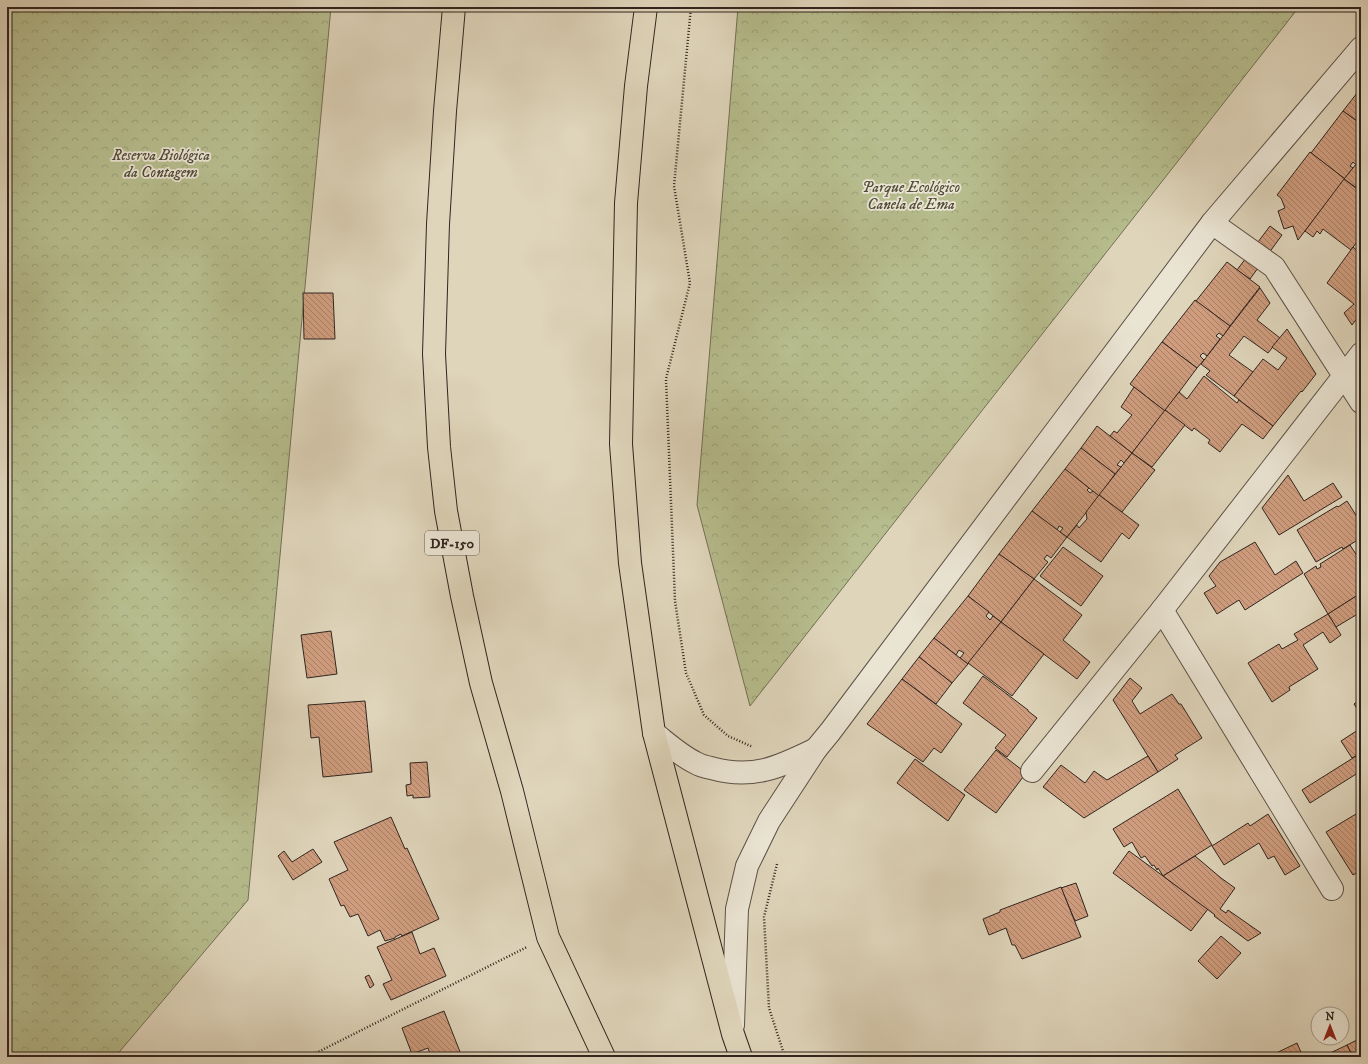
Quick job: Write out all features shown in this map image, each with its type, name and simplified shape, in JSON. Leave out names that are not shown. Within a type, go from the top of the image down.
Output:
[{"type":"main road","name":"DF-150","points":[[454,7],[445,111],[438,224],[434,338],[439,447],[446,511],[462,596],[481,683],[512,791],[548,936],[604,1057]]},
{"type":"main road","points":[[646,7],[636,86],[626,203],[621,444],[630,563],[654,733],[733,1034],[741,1057]]},
{"type":"street","points":[[733,1034],[737,909],[747,866],[769,821],[816,749],[1212,223],[1361,48]]},
{"type":"street","points":[[1212,223],[1274,267],[1361,402]]},
{"type":"street","points":[[1032,771],[1162,610],[1361,354]]},
{"type":"street","points":[[1162,610],[1332,889]]},
{"type":"street","points":[[654,733],[678,752],[697,764],[724,772],[744,774],[771,768],[816,749]]},
{"type":"path","points":[[691,7],[674,186],[690,283],[666,378],[675,601],[686,673],[704,715],[728,736],[788,762]]},
{"type":"path","points":[[778,861],[764,917],[769,1008],[785,1057]]},
{"type":"path","points":[[308,1057],[548,936]]},
{"type":"green space","name":"Reserva Biológica da Contagem","points":[[7,7],[331,7],[248,900],[115,1057],[7,1057]]},
{"type":"green space","name":"Parque Ecológico Canela de Ema","points":[[738,7],[1299,7],[750,706],[697,505]]},
{"type":"building","points":[[1361,88],[1361,124],[1343,111]]},
{"type":"building","points":[[1343,111],[1361,124],[1361,158],[1356,165],[1353,162],[1350,166],[1353,168],[1345,179],[1311,153]]},
{"type":"building","points":[[1310,152],[1345,179],[1298,240],[1293,226],[1284,229],[1278,211],[1285,208],[1281,198],[1277,195]]},
{"type":"building","points":[[1361,158],[1361,191],[1344,179]]},
{"type":"building","points":[[1344,179],[1361,192],[1361,236],[1351,250],[1323,229],[1320,234],[1317,231],[1313,237],[1305,231]]},
{"type":"building","points":[[1270,226],[1282,235],[1250,279],[1237,270]]},
{"type":"building","points":[[1353,247],[1361,254],[1361,313],[1352,325],[1344,313],[1354,304],[1327,283]]},
{"type":"building","points":[[1227,262],[1260,287],[1230,326],[1196,301]]},
{"type":"building","points":[[1260,288],[1270,303],[1257,320],[1280,338],[1268,353],[1244,336],[1229,355],[1253,372],[1234,396],[1206,375],[1210,371],[1201,364]]},
{"type":"building","points":[[303,293],[333,293],[335,339],[304,339]]},
{"type":"building","points":[[1195,300],[1230,326],[1223,336],[1219,333],[1216,336],[1220,339],[1207,356],[1203,353],[1200,356],[1204,360],[1197,368],[1162,342]]},
{"type":"building","points":[[1287,329],[1316,374],[1273,426],[1234,396],[1263,359],[1278,370],[1287,358],[1272,347]]},
{"type":"building","points":[[1162,342],[1197,368],[1165,411],[1130,384]]},
{"type":"building","points":[[1204,376],[1237,403],[1239,400],[1273,426],[1263,439],[1242,424],[1220,452],[1208,443],[1210,440],[1194,428],[1192,431],[1165,410],[1179,392],[1187,399]]},
{"type":"building","points":[[1134,387],[1165,411],[1132,453],[1110,436],[1114,431],[1117,433],[1132,415],[1121,407]]},
{"type":"building","points":[[1165,410],[1185,425],[1152,467],[1132,453]]},
{"type":"building","points":[[1097,426],[1132,453],[1124,463],[1121,460],[1117,465],[1121,467],[1115,474],[1081,448]]},
{"type":"building","points":[[1081,448],[1115,474],[1099,496],[1065,469]]},
{"type":"building","points":[[1132,453],[1155,470],[1122,512],[1099,495]]},
{"type":"building","points":[[1065,469],[1089,488],[1087,490],[1090,493],[1093,491],[1099,496],[1067,537],[1060,532],[1063,528],[1059,526],[1057,530],[1032,511]]},
{"type":"building","points":[[1288,475],[1304,501],[1333,483],[1342,497],[1279,535],[1262,508]]},
{"type":"building","points":[[1099,495],[1139,525],[1129,539],[1122,533],[1101,562],[1067,537],[1077,525],[1079,528],[1087,519],[1086,512]]},
{"type":"building","points":[[1347,501],[1361,523],[1361,538],[1343,549],[1342,547],[1316,562],[1297,530]]},
{"type":"building","points":[[1032,511],[1067,537],[1051,558],[1047,555],[1044,559],[1048,562],[1034,579],[999,554]]},
{"type":"building","points":[[1255,542],[1275,575],[1296,561],[1303,573],[1245,610],[1239,600],[1217,614],[1204,593],[1216,586],[1209,576],[1220,562]]},
{"type":"building","points":[[1350,545],[1361,562],[1361,593],[1328,614],[1304,574],[1316,566],[1317,569],[1321,567],[1320,564]]},
{"type":"building","points":[[1063,547],[1103,576],[1081,606],[1040,576]]},
{"type":"building","points":[[999,554],[1034,579],[1001,622],[968,596]]},
{"type":"building","points":[[1034,579],[1082,615],[1063,640],[1090,662],[1077,679],[1001,622]]},
{"type":"building","points":[[1361,593],[1361,612],[1336,627],[1328,614]]},
{"type":"building","points":[[968,596],[989,612],[986,616],[990,620],[993,616],[1001,622],[968,664],[960,658],[964,653],[959,650],[956,655],[934,638]]},
{"type":"building","points":[[1328,614],[1341,635],[1330,643],[1323,632],[1303,645],[1318,669],[1289,687],[1290,690],[1272,702],[1248,663],[1279,644],[1282,649],[1298,640],[1294,634]]},
{"type":"building","points":[[1001,622],[1044,654],[1012,696],[968,663]]},
{"type":"building","points":[[331,631],[337,674],[307,678],[301,635]]},
{"type":"building","points":[[934,638],[968,664],[952,683],[919,657]]},
{"type":"building","points":[[919,657],[952,683],[936,704],[902,679]]},
{"type":"building","points":[[983,676],[1037,718],[1007,757],[995,748],[1006,735],[963,703]]},
{"type":"building","points":[[1130,678],[1142,688],[1132,701],[1140,714],[1172,694],[1179,704],[1181,704],[1202,738],[1175,755],[1178,759],[1158,772],[1113,700]]},
{"type":"building","points":[[902,679],[962,724],[941,753],[934,748],[923,762],[867,724]]},
{"type":"building","points":[[1361,699],[1361,715],[1354,704]]},
{"type":"building","points":[[365,701],[372,772],[323,777],[319,737],[311,738],[308,705]]},
{"type":"building","points":[[1361,728],[1361,753],[1352,758],[1341,741]]},
{"type":"building","points":[[996,750],[1026,773],[996,813],[964,790]]},
{"type":"building","points":[[1361,753],[1361,771],[1310,803],[1302,790]]},
{"type":"building","points":[[1148,756],[1158,772],[1084,818],[1043,787],[1061,765],[1085,783],[1094,771],[1107,780]]},
{"type":"building","points":[[915,759],[965,795],[948,821],[897,783]]},
{"type":"building","points":[[427,762],[430,797],[413,798],[413,795],[407,796],[406,785],[411,784],[410,763]]},
{"type":"building","points":[[1178,789],[1212,845],[1163,876],[1158,868],[1157,870],[1154,865],[1152,866],[1145,856],[1141,858],[1132,842],[1124,847],[1113,829]]},
{"type":"building","points":[[1361,811],[1361,870],[1353,875],[1326,832]]},
{"type":"building","points":[[1268,814],[1300,866],[1285,875],[1274,856],[1268,859],[1259,843],[1224,865],[1212,846],[1248,823],[1250,826]]},
{"type":"building","points":[[391,817],[405,849],[407,848],[439,919],[402,936],[401,934],[395,938],[385,941],[380,930],[368,936],[358,914],[350,917],[344,905],[341,906],[329,879],[348,870],[334,842]]},
{"type":"building","points":[[313,849],[322,862],[293,880],[278,856],[284,851],[292,862]]},
{"type":"building","points":[[1129,851],[1208,909],[1191,931],[1113,873]]},
{"type":"building","points":[[1195,856],[1235,888],[1220,909],[1226,913],[1228,910],[1261,933],[1248,941],[1163,876]]},
{"type":"building","points":[[1076,883],[1088,916],[1075,921],[1061,888]]},
{"type":"building","points":[[1061,887],[1081,937],[1022,959],[1015,945],[1012,945],[1006,928],[989,935],[983,919],[1000,912],[1000,910]]},
{"type":"building","points":[[412,932],[420,954],[434,948],[446,976],[391,1000],[383,984],[392,980],[377,947]]},
{"type":"building","points":[[1221,936],[1241,953],[1217,979],[1198,961]]},
{"type":"building","points":[[369,975],[374,985],[370,988],[365,977]]},
{"type":"building","points":[[444,1011],[462,1057],[431,1057],[428,1048],[412,1054],[402,1028]]},
{"type":"building","points":[[1361,1038],[1361,1057],[1353,1057],[1348,1046],[1350,1046],[1350,1044]]},
{"type":"building","points":[[1297,1043],[1303,1057],[1270,1057],[1270,1056]]},
{"type":"building","points":[[1348,1046],[1353,1057],[1322,1057]]}]
